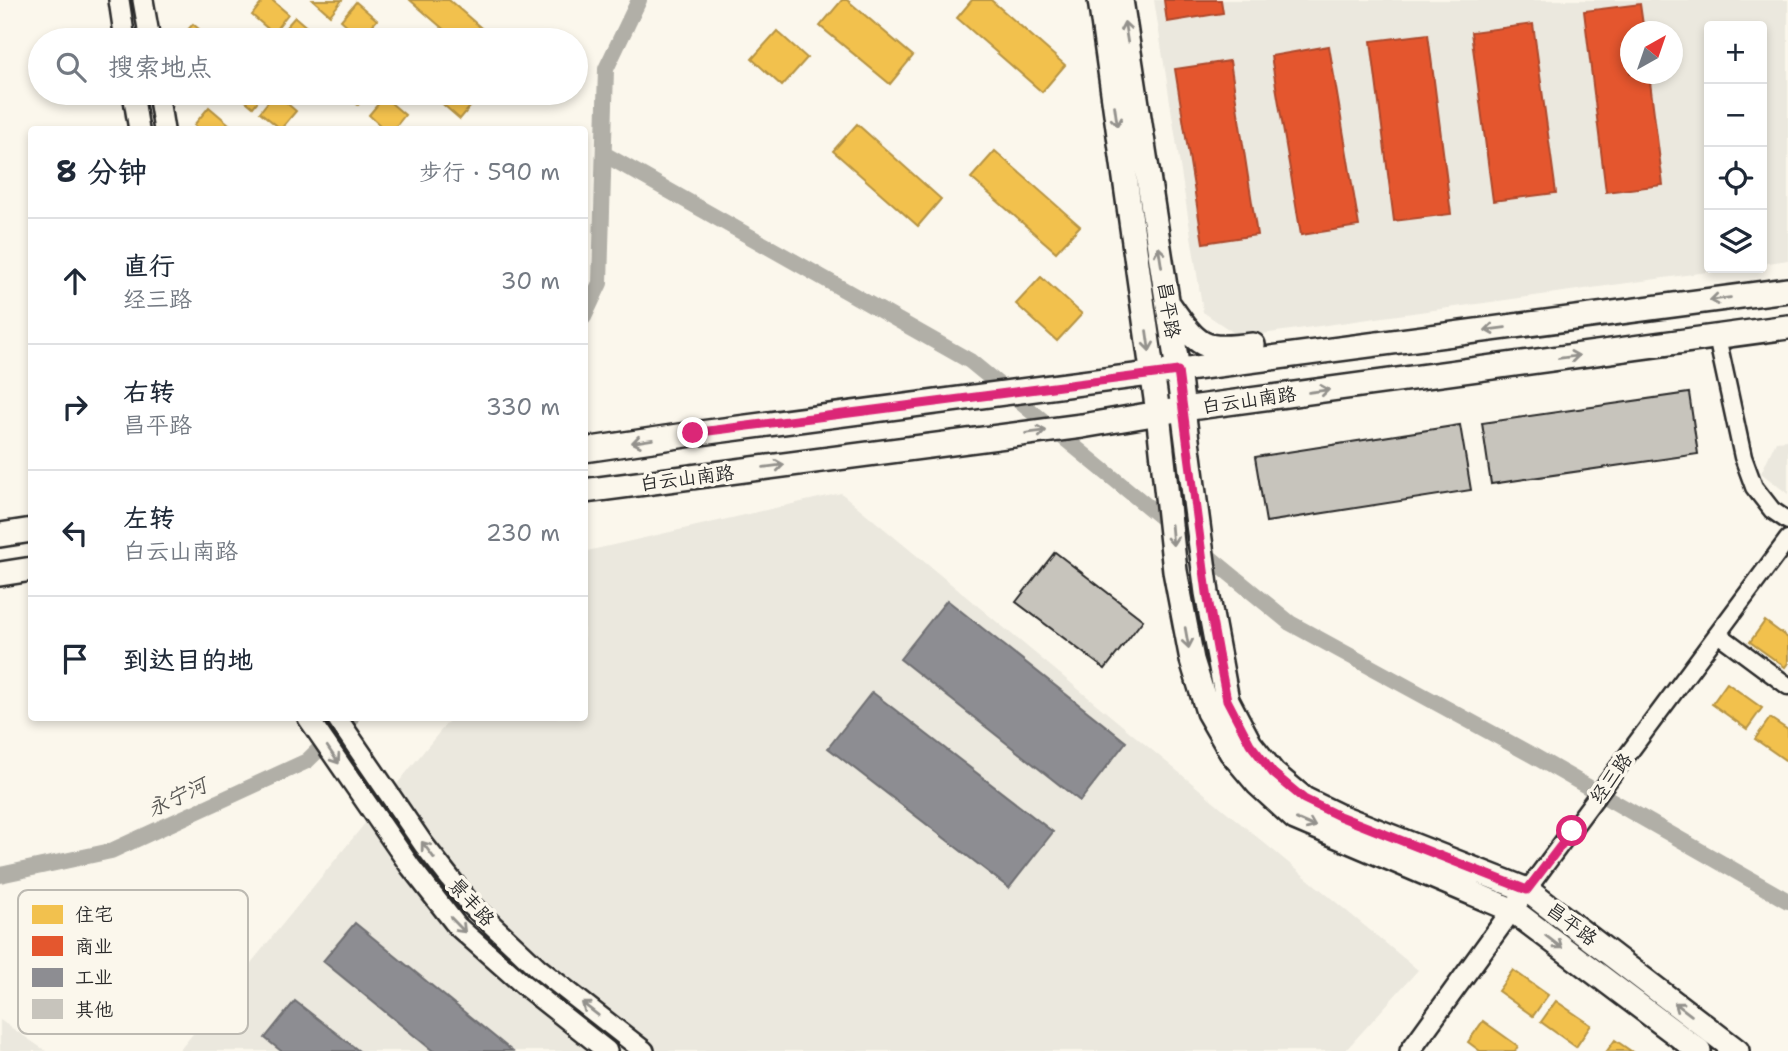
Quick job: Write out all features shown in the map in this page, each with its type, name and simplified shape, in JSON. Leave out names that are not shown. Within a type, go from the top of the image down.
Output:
[{"type":"main road","name":"昌平路","points":[[1100,0],[1158,413],[1175,570],[1192,660],[1208,712],[1231,752],[1258,784],[1295,818],[1512,910],[1699,1051]]},
{"type":"main road","name":"昌平路","points":[[1121,0],[1178,371],[1207,593],[1227,700],[1250,744],[1273,773],[1304,799],[1339,816],[1527,890],[1737,1051]]},
{"type":"main road","name":"白云山南路","points":[[589,450],[693,433],[1788,290]]},
{"type":"main road","points":[[1167,303],[1187,331],[1209,348],[1336,336],[1377,345]]},
{"type":"main road","name":"白云山南路","points":[[588,490],[1082,426],[1183,409],[1788,327]]},
{"type":"main road","points":[[0,535],[28,531]]},
{"type":"main road","points":[[0,574],[28,570]]},
{"type":"street","points":[[119,0],[123,28]]},
{"type":"street","points":[[144,0],[148,28]]},
{"type":"street","points":[[136,105],[138,126]]},
{"type":"street","points":[[160,105],[163,126]]},
{"type":"street","points":[[1717,337],[1742,457],[1754,487],[1772,510],[1788,521]]},
{"type":"street","name":"经三路","points":[[1410,1051],[1788,539]]},
{"type":"street","points":[[1718,634],[1788,685]]},
{"type":"street","name":"景丰路","points":[[310,721],[410,866],[457,926],[525,986],[607,1051]]},
{"type":"street","name":"景丰路","points":[[339,721],[424,845],[471,905],[538,968],[644,1051]]},
{"type":"shaded area","points":[[1154,0],[1788,0],[1788,260],[1767,263],[1767,21],[1704,21],[1704,272],[1240,337],[1203,312]]},
{"type":"shaded area","points":[[1788,440],[1788,494],[1761,473],[1776,441]]},
{"type":"shaded area","points":[[841,493],[1418,970],[1345,1051],[179,1051],[193,1034],[248,1034],[248,967],[449,721],[588,721],[588,551]]},
{"type":"shaded area","points":[[0,1020],[46,1051],[0,1051]]},
{"type":"building: 住宅","points":[[264,0],[272,0],[288,14],[277,28],[267,28],[252,15]]},
{"type":"building: 住宅","points":[[313,0],[342,0],[330,15]]},
{"type":"building: 住宅","points":[[410,0],[449,0],[481,28],[442,28]]},
{"type":"building: 住宅","points":[[842,0],[847,0],[913,56],[890,84],[820,26]]},
{"type":"building: 住宅","points":[[972,0],[991,0],[1065,65],[1042,92],[957,18]]},
{"type":"building: 住宅","points":[[356,2],[377,20],[370,28],[350,28],[341,20]]},
{"type":"building: 住宅","points":[[295,17],[308,28],[285,28]]},
{"type":"building: 住宅","points":[[777,31],[807,58],[782,86],[752,59]]},
{"type":"building: 住宅","points":[[266,105],[289,105],[296,111],[284,126],[277,126],[260,112]]},
{"type":"building: 住宅","points":[[377,105],[393,105],[405,115],[396,126],[381,126],[369,115]]},
{"type":"building: 住宅","points":[[444,105],[472,105],[460,119]]},
{"type":"building: 住宅","points":[[209,107],[230,125],[195,126]]},
{"type":"building: 住宅","points":[[857,124],[941,199],[918,226],[833,151]]},
{"type":"building: 住宅","points":[[995,151],[1080,226],[1056,252],[971,178]]},
{"type":"building: 住宅","points":[[1041,277],[1082,314],[1057,341],[1016,304]]},
{"type":"building: 住宅","points":[[1765,621],[1788,638],[1788,663],[1785,667],[1750,642]]},
{"type":"building: 住宅","points":[[1727,683],[1762,708],[1747,729],[1712,704]]},
{"type":"building: 住宅","points":[[1770,718],[1788,730],[1788,762],[1755,739]]},
{"type":"building: 住宅","points":[[1513,970],[1548,995],[1533,1016],[1498,991]]},
{"type":"building: 住宅","points":[[1556,1001],[1591,1025],[1576,1047],[1541,1022]]},
{"type":"building: 住宅","points":[[1483,1021],[1518,1046],[1515,1051],[1480,1051],[1468,1042]]},
{"type":"building: 住宅","points":[[1615,1040],[1631,1051],[1607,1051]]},
{"type":"building: 商业","points":[[1164,0],[1221,0],[1223,13],[1167,22]]},
{"type":"building: 商业","points":[[1640,4],[1642,21],[1620,21],[1620,84],[1650,84],[1663,185],[1606,192],[1584,11]]},
{"type":"building: 商业","points":[[1533,24],[1556,193],[1493,201],[1471,32]]},
{"type":"building: 商业","points":[[1428,34],[1451,214],[1394,221],[1371,41]]},
{"type":"building: 商业","points":[[1329,46],[1359,226],[1301,235],[1271,56]]},
{"type":"building: 商业","points":[[1230,61],[1257,235],[1203,243],[1175,69]]},
{"type":"building: 工业","points":[[947,600],[1126,742],[1080,801],[900,659]]},
{"type":"building: 工业","points":[[872,692],[1053,832],[1009,888],[828,748]]},
{"type":"building: 工业","points":[[355,923],[512,1051],[433,1051],[323,961]]},
{"type":"building: 工业","points":[[295,1001],[359,1051],[281,1051],[265,1038]]},
{"type":"building: 其他","points":[[1689,393],[1698,454],[1491,484],[1482,423]]},
{"type":"building: 其他","points":[[1460,425],[1471,490],[1266,522],[1255,457]]},
{"type":"building: 其他","points":[[1055,552],[1143,620],[1105,669],[1016,602]]},
{"type":"waterway","name":"永宁河","points":[[588,308],[600,283],[606,69],[639,0]]},
{"type":"waterway","points":[[604,154],[970,361],[1290,623],[1532,755],[1788,901]]},
{"type":"waterway","name":"永宁河","points":[[0,875],[111,851],[307,761],[348,721]]},
{"type":"route","points":[[693,433],[1178,371],[1207,593],[1227,700],[1250,744],[1273,773],[1304,799],[1339,816],[1527,890],[1572,831]]}]
